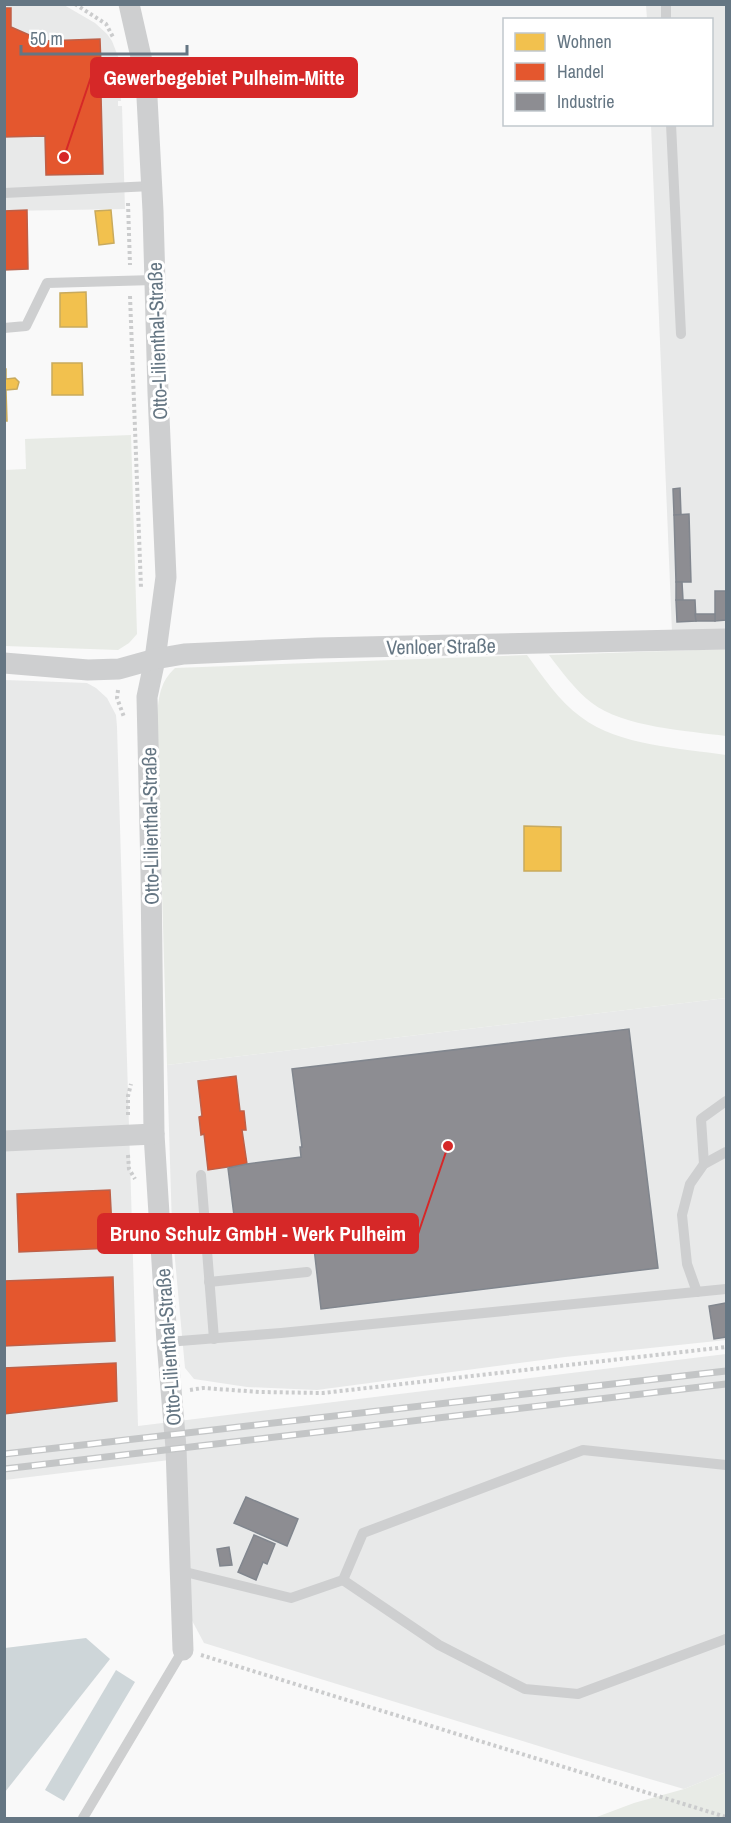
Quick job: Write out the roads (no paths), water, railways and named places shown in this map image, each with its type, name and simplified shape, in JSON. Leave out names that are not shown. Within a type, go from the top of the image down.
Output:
[{"type":"street","name":"Otto-Lilienthal-Straße","points":[[129,4],[146,79],[166,577],[155,659],[147,697],[154,1134],[176,1449],[183,1650]]},
{"type":"street","name":"Venloer Straße","points":[[4,663],[88,670],[119,669],[184,654],[317,648],[726,639]]},
{"type":"street","points":[[4,1142],[154,1134]]},
{"type":"lane","points":[[671,126],[681,334]]},
{"type":"lane","points":[[4,193],[152,186]]},
{"type":"lane","points":[[4,328],[26,326],[47,283],[154,280]]},
{"type":"lane","points":[[704,1164],[701,1119],[726,1101]]},
{"type":"lane","points":[[697,1292],[687,1264],[682,1215],[690,1184],[704,1164],[726,1152]]},
{"type":"lane","points":[[201,1175],[214,1339]]},
{"type":"lane","points":[[209,1282],[307,1272]]},
{"type":"lane","points":[[167,1342],[726,1289]]},
{"type":"lane","points":[[181,1571],[291,1598],[343,1580],[363,1533],[583,1450],[726,1465]]},
{"type":"lane","points":[[343,1580],[440,1645],[525,1689],[578,1694],[726,1639]]},
{"type":"lane","points":[[83,1818],[183,1650]]},
{"type":"railway","points":[[4,1454],[726,1371]]},
{"type":"railway","points":[[4,1469],[726,1384]]},
{"type":"place","name":"Gewerbegebiet Pulheim-Mitte","points":[[64,157]]},
{"type":"place","name":"Bruno Schulz GmbH - Werk Pulheim","points":[[448,1146]]}]
